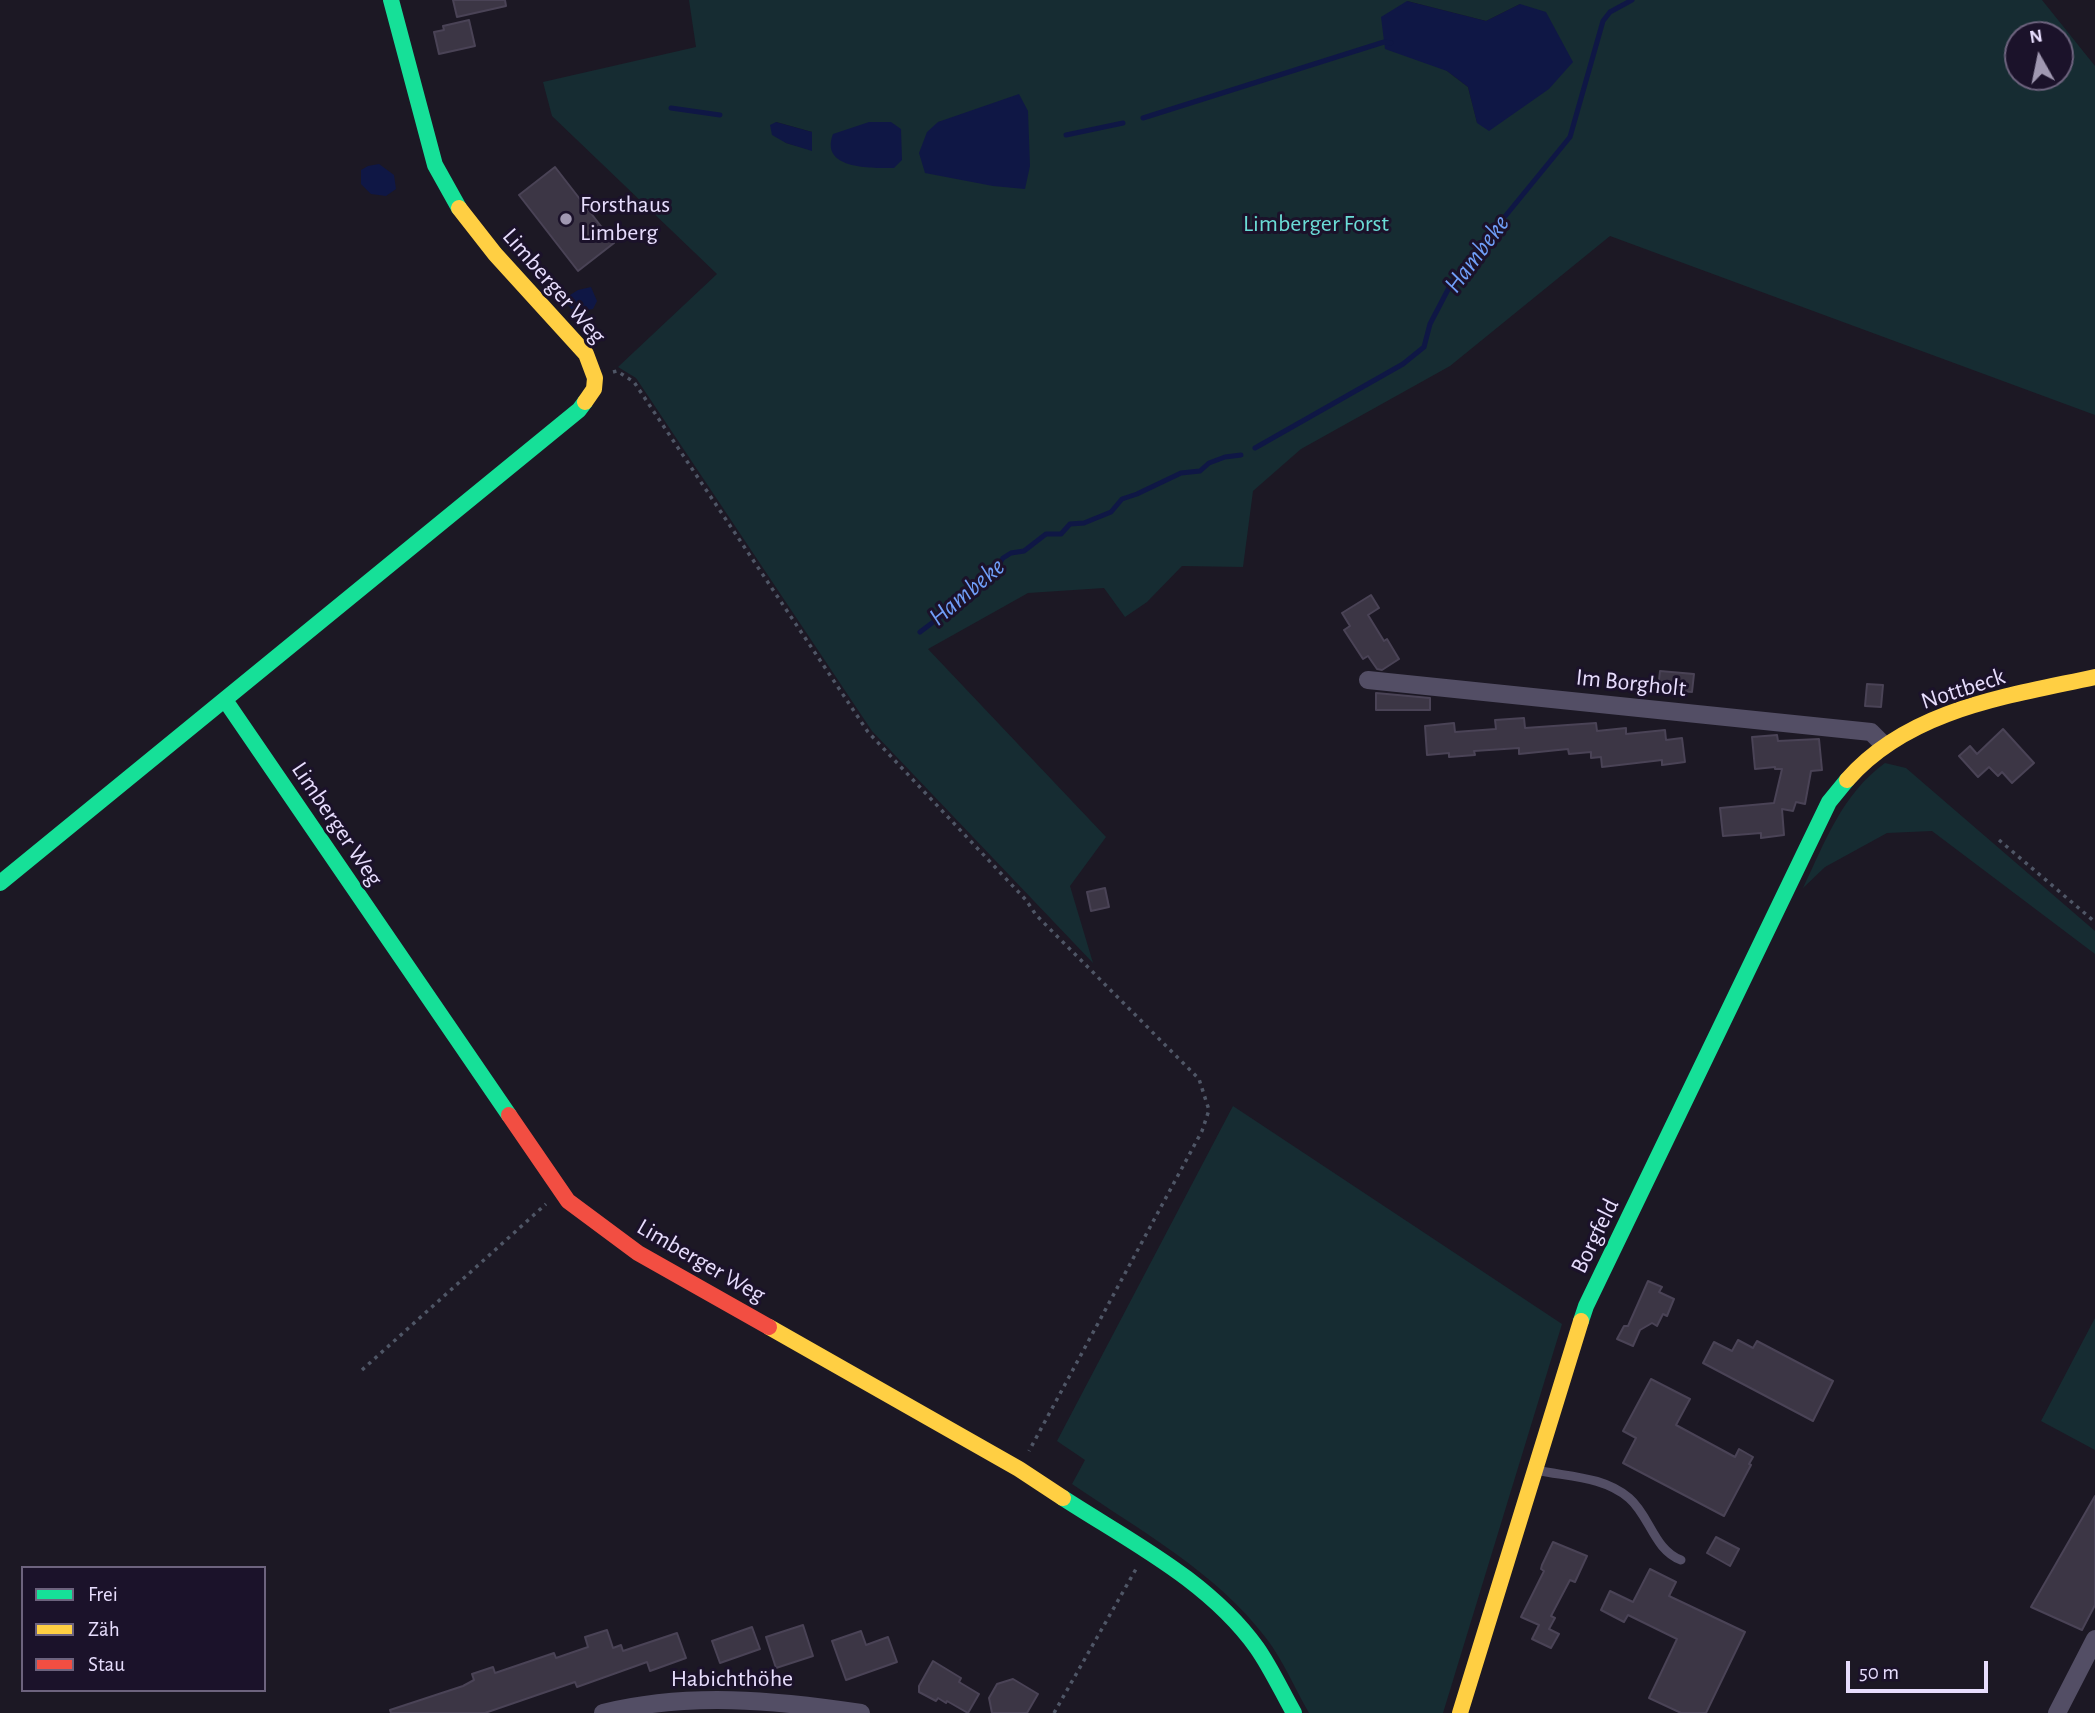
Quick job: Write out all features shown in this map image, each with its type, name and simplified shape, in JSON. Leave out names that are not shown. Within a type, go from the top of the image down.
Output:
[{"type":"street","name":"Limberger Weg","points":[[0,883],[579,411],[596,388],[597,373],[586,354],[495,254],[452,198],[435,165],[391,0]]},
{"type":"street","name":"Nottbeck","points":[[1829,802],[1858,768],[1884,745],[1933,718],[1986,702],[2095,677]]},
{"type":"street","name":"Im Borgholt","points":[[1368,680],[1871,732],[1884,745]]},
{"type":"street","name":"Limberger Weg","points":[[225,700],[561,1191],[577,1209],[638,1253],[1020,1469],[1193,1582],[1227,1614],[1257,1648],[1294,1713]]},
{"type":"street","name":"Borgfeld","points":[[1460,1713],[1586,1306],[1829,802]]},
{"type":"street","points":[[2057,1713],[2095,1639]]},
{"type":"street","name":"Habichthöhe","points":[[603,1713],[685,1700],[747,1707],[804,1704],[861,1713]]},
{"type":"lane","points":[[1534,1469],[1588,1478],[1624,1494],[1635,1505],[1668,1555],[1681,1560]]},
{"type":"path","points":[[597,373],[617,371],[634,382],[868,732],[1026,900],[1036,915],[1199,1079],[1209,1110],[1202,1131],[1020,1469]]},
{"type":"path","points":[[1999,840],[2095,922]]},
{"type":"path","points":[[362,1370],[561,1191]]},
{"type":"path","points":[[1054,1713],[1145,1552]]},
{"type":"green space","name":"Limberger Forst","points":[[689,0],[2042,0],[2059,21],[2004,21],[2004,91],[2074,91],[2074,40],[2095,66],[2095,415],[1610,236],[1450,366],[1301,449],[1253,491],[1243,567],[1182,566],[1147,602],[1125,617],[1104,588],[1028,593],[928,649],[1106,837],[1070,886],[1093,963],[872,731],[636,378],[618,367],[717,274],[552,116],[543,82],[696,47]],"holes":[[[1407,1],[1486,21],[1520,4],[1477,122],[1468,87],[1447,71]],[[1028,111],[1027,131],[938,122]],[[776,122],[812,132],[812,150],[786,143]]]},
{"type":"green space","points":[[1885,763],[1906,768],[2095,931],[2095,954],[1932,831],[1887,833],[1825,867],[1803,888],[1827,836],[1846,804],[1870,775]]},
{"type":"green space","points":[[1233,1106],[1562,1324],[1443,1713],[1309,1713],[1272,1647],[1246,1614],[1200,1572],[1072,1484],[1085,1460],[1057,1441]]},
{"type":"green space","points":[[2095,1318],[2095,1450],[2041,1421]]},
{"type":"shaded area","points":[[1407,1],[1486,21],[1520,4],[1546,12],[1573,62],[1549,89],[1489,131],[1477,123],[1468,87],[1447,71],[1385,49],[1381,17]]},
{"type":"shaded area","points":[[1019,94],[1028,111],[1030,166],[1025,189],[925,173],[919,153],[927,132],[938,122]]},
{"type":"shaded area","points":[[776,122],[812,132],[812,151],[786,143],[772,135],[770,125]]},
{"type":"shaded area","points":[[869,122],[891,122],[901,129],[902,160],[894,168],[862,167],[841,161],[834,154],[831,146],[833,134]]},
{"type":"shaded area","points":[[379,164],[394,175],[396,189],[386,196],[371,194],[361,184],[361,170]]},
{"type":"shaded area","points":[[591,287],[597,301],[593,309],[574,312],[568,305],[567,297],[578,290]]},
{"type":"building","points":[[453,0],[505,0],[506,6],[457,17]]},
{"type":"building","points":[[469,20],[475,46],[439,54],[434,32],[444,30],[443,26]]},
{"type":"building","name":"Forsthaus Limberg","points":[[555,167],[614,243],[578,271],[519,195]]},
{"type":"building","points":[[1371,595],[1379,608],[1368,615],[1399,659],[1382,670],[1377,669],[1368,656],[1363,659],[1344,630],[1350,626],[1342,613]]},
{"type":"building","points":[[1660,671],[1694,674],[1692,692],[1658,689]]},
{"type":"building","points":[[1867,684],[1883,685],[1881,707],[1865,706]]},
{"type":"building","points":[[1376,693],[1430,698],[1430,710],[1376,710]]},
{"type":"building","points":[[1524,718],[1525,728],[1596,723],[1597,731],[1626,728],[1626,734],[1665,730],[1666,740],[1682,738],[1685,762],[1662,765],[1662,760],[1602,767],[1601,757],[1591,758],[1591,752],[1569,754],[1568,749],[1519,754],[1519,748],[1474,751],[1475,755],[1449,757],[1449,753],[1427,755],[1425,726],[1454,723],[1455,732],[1496,729],[1495,720]]},
{"type":"building","points":[[2003,729],[2034,763],[2012,783],[2002,772],[1998,776],[1989,767],[1978,777],[1959,756],[1970,746],[1977,754]]},
{"type":"building","points":[[1777,735],[1778,741],[1819,739],[1822,770],[1811,771],[1805,804],[1796,802],[1793,811],[1782,809],[1784,835],[1761,838],[1761,833],[1723,836],[1720,808],[1774,803],[1782,769],[1755,769],[1752,737]]},
{"type":"building","points":[[1105,888],[1109,907],[1091,911],[1087,892]]},
{"type":"building","points":[[1648,1281],[1662,1287],[1659,1292],[1674,1299],[1667,1316],[1663,1314],[1657,1326],[1652,1323],[1640,1330],[1633,1346],[1617,1339],[1624,1326],[1628,1326]]},
{"type":"building","points":[[1738,1340],[1753,1348],[1757,1341],[1833,1381],[1813,1421],[1703,1363],[1714,1342],[1732,1351]]},
{"type":"building","points":[[1651,1379],[1690,1399],[1676,1425],[1735,1457],[1739,1449],[1753,1457],[1724,1516],[1623,1463],[1636,1438],[1623,1431]]},
{"type":"building","points":[[2095,1496],[2095,1605],[2082,1630],[2031,1607]]},
{"type":"building","points":[[1716,1537],[1739,1549],[1730,1566],[1707,1553]]},
{"type":"building","points":[[1553,1542],[1587,1556],[1575,1582],[1570,1580],[1551,1616],[1555,1618],[1549,1629],[1559,1634],[1551,1648],[1532,1639],[1539,1625],[1521,1617],[1544,1571],[1541,1569],[1542,1565]]},
{"type":"building","points":[[1650,1569],[1676,1582],[1669,1596],[1745,1632],[1706,1713],[1681,1713],[1649,1698],[1677,1639],[1628,1615],[1624,1622],[1601,1610],[1610,1591],[1633,1602]]},
{"type":"building","points":[[803,1625],[813,1656],[776,1668],[766,1637]]},
{"type":"building","points":[[752,1627],[760,1649],[720,1663],[712,1641]]},
{"type":"building","points":[[607,1630],[613,1648],[621,1645],[623,1651],[677,1633],[686,1658],[650,1671],[647,1662],[577,1687],[575,1682],[485,1713],[391,1713],[390,1710],[463,1686],[474,1680],[472,1674],[493,1667],[495,1673],[554,1653],[556,1658],[588,1647],[585,1637]]},
{"type":"building","points":[[861,1631],[866,1645],[888,1637],[897,1662],[846,1680],[832,1641]]},
{"type":"building","points":[[933,1661],[961,1678],[959,1682],[979,1694],[968,1713],[947,1701],[946,1703],[938,1698],[936,1701],[919,1692],[919,1686]]},
{"type":"building","points":[[1013,1679],[1038,1694],[1027,1713],[992,1713],[989,1698],[997,1684]]},
{"type":"waterway","name":"Hambeke","points":[[1255,448],[1403,364],[1424,347],[1430,324],[1453,280],[1570,137],[1603,21],[1610,12],[1632,0]]},
{"type":"waterway","name":"Hambeke","points":[[1143,118],[1384,42],[1391,43]]},
{"type":"waterway","name":"Hambeke","points":[[671,108],[720,115]]},
{"type":"waterway","name":"Hambeke","points":[[1066,135],[1123,123]]},
{"type":"waterway","name":"Hambeke","points":[[920,632],[988,581],[1003,558],[1011,553],[1024,551],[1046,534],[1061,534],[1070,524],[1084,523],[1111,512],[1122,499],[1181,473],[1200,471],[1209,463],[1241,455]]},
{"type":"traffic: fast","points":[[391,0],[435,165],[459,208]]},
{"type":"traffic: fast","points":[[0,883],[579,410],[585,402]]},
{"type":"traffic: fast","points":[[225,700],[509,1115]]},
{"type":"traffic: fast","points":[[1581,1321],[1829,802],[1847,780]]},
{"type":"traffic: fast","points":[[1063,1498],[1168,1564],[1216,1602],[1257,1648],[1294,1713]]},
{"type":"traffic: slow","points":[[459,208],[495,254],[586,354],[595,378],[594,389],[585,402]]},
{"type":"traffic: slow","points":[[1847,780],[1872,756],[1930,721],[1995,699],[2095,677]]},
{"type":"traffic: slow","points":[[1460,1713],[1581,1321]]},
{"type":"traffic: slow","points":[[769,1327],[1019,1469],[1063,1498]]},
{"type":"traffic: jam","points":[[509,1115],[568,1201],[638,1253],[769,1327]]},
{"type":"place","name":"Forsthaus Limberg","points":[[566,219]]}]
